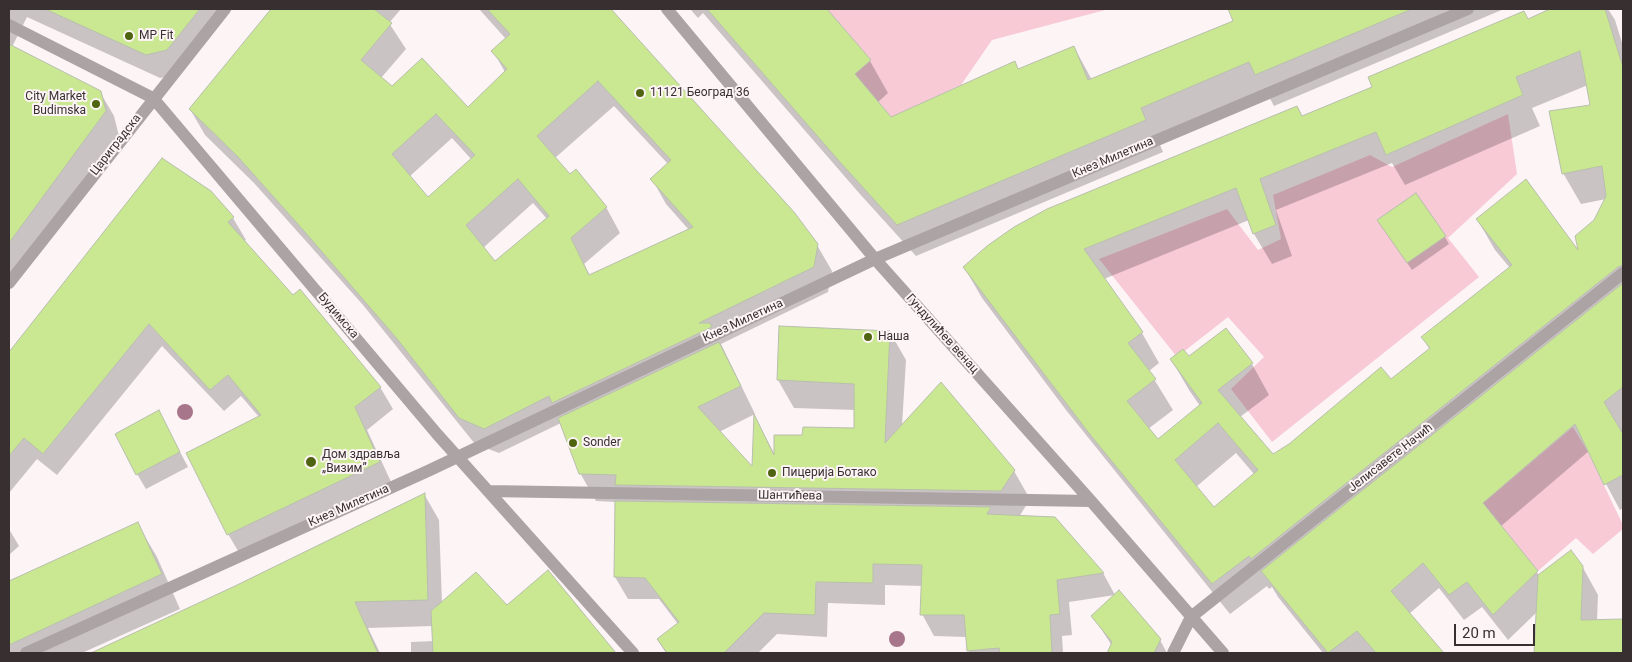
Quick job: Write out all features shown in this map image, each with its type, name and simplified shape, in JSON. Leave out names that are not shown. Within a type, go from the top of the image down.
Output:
[{"type":"street","name":"Цариградска","points":[[9,283],[225,9]]},
{"type":"street","name":"Гундулићев венац","points":[[667,9],[875,258],[1223,653]]},
{"type":"street","name":"Кнез Милетина","points":[[26,653],[458,457],[875,258],[1468,9]]},
{"type":"street","name":"Будимска","points":[[9,24],[153,98],[458,457],[633,653]]},
{"type":"street","name":"Јелисавете Начић","points":[[1174,653],[1191,617],[1623,273]]},
{"type":"street","name":"Шантићева","points":[[488,491],[1091,502]]},
{"type":"shaded area","points":[[827,9],[1109,9],[992,40],[961,85],[891,117],[855,74],[871,60]]},
{"type":"shaded area","points":[[1508,114],[1517,174],[1448,238],[1479,277],[1272,442],[1231,389],[1264,357],[1228,317],[1177,357],[1099,259],[1227,209],[1258,250],[1281,239],[1273,195],[1370,155],[1392,167]]},
{"type":"shaded area","points":[[1573,427],[1587,450],[1623,525],[1623,529],[1593,554],[1576,538],[1538,571],[1483,503]]},
{"type":"building","points":[[45,9],[200,9],[167,50],[146,55]]},
{"type":"building","points":[[271,9],[374,9],[392,23],[361,60],[392,86],[422,58],[468,107],[507,69],[491,51],[510,34],[487,9],[611,9],[794,212],[818,244],[814,267],[699,323],[710,323],[712,327],[552,403],[549,396],[484,429],[459,418],[398,340],[304,231],[238,157],[189,109]],"holes":[[[598,81],[671,160],[650,179],[693,227],[589,275],[571,238],[607,207],[576,169],[570,174],[537,136]],[[436,114],[475,155],[428,197],[392,154]],[[518,179],[549,216],[495,261],[466,225]]]},
{"type":"building","points":[[707,9],[827,9],[871,60],[855,74],[891,117],[1015,61],[1018,69],[1074,46],[1088,80],[1233,21],[1228,9],[1412,9],[1255,75],[1249,62],[1141,108],[1146,120],[897,225]]},
{"type":"building","points":[[1550,9],[1605,9],[1623,67],[1623,265],[1618,267],[1251,559],[1249,556],[1212,584],[1088,432],[963,267],[987,246],[1014,227],[1047,209],[1297,106],[1302,116],[1372,87],[1368,77],[1524,11],[1528,19]],"holes":[[[1580,51],[1590,105],[1549,111],[1562,174],[1602,166],[1606,196],[1594,220],[1575,236],[1578,250],[1526,179],[1476,219],[1512,265],[1421,337],[1430,348],[1391,379],[1381,367],[1289,444],[1273,454],[1218,390],[1253,363],[1226,328],[1189,356],[1183,349],[1170,359],[1202,403],[1158,439],[1127,401],[1156,379],[1128,343],[1143,332],[1084,249],[1236,188],[1253,234],[1276,225],[1260,179],[1376,132],[1386,155],[1523,95],[1516,77]],[[1218,423],[1258,470],[1214,507],[1175,460]]]},
{"type":"building","points":[[9,44],[101,91],[106,111],[9,243]]},
{"type":"building","points":[[162,158],[211,191],[234,217],[228,222],[293,295],[300,289],[381,387],[355,407],[380,462],[227,535],[186,453],[261,415],[228,375],[210,390],[149,324],[43,454],[24,438],[9,456],[9,352]]},
{"type":"building","points":[[1416,193],[1446,236],[1407,263],[1377,220]]},
{"type":"building","points":[[1623,283],[1623,387],[1604,402],[1623,434],[1623,475],[1604,485],[1575,424],[1483,503],[1538,571],[1493,615],[1467,582],[1449,595],[1423,563],[1391,591],[1444,653],[1376,653],[1357,631],[1328,653],[1261,571]]},
{"type":"building","points":[[779,326],[890,331],[885,443],[941,382],[1015,470],[1001,491],[615,485],[616,475],[579,474],[558,418],[719,342],[741,386],[698,407],[752,466],[754,414],[774,455],[774,435],[802,435],[803,427],[854,428],[854,384],[777,380]]},
{"type":"building","points":[[159,410],[180,452],[136,475],[115,434]]},
{"type":"building","points":[[425,493],[428,600],[355,602],[378,653],[91,653],[235,586]]},
{"type":"building","points":[[615,501],[991,507],[987,514],[1055,517],[1104,573],[1057,580],[1060,614],[1050,615],[1052,653],[1000,653],[999,648],[967,651],[964,615],[920,615],[922,565],[873,564],[873,583],[816,582],[815,615],[764,613],[724,653],[667,653],[657,639],[679,622],[645,578],[614,577]]},
{"type":"building","points":[[138,522],[162,574],[9,645],[9,581]]},
{"type":"building","points":[[1571,550],[1583,566],[1581,620],[1623,619],[1623,653],[1534,653],[1538,575]]},
{"type":"building","points":[[548,570],[616,653],[433,653],[431,611],[476,572],[507,605]]},
{"type":"building","points":[[1119,590],[1161,639],[1154,653],[1107,653],[1112,642],[1091,616]]},
{"type":"place","name":"MP Fit","points":[[129,36]]},
{"type":"place","name":"11121 Београд 36","points":[[640,93]]},
{"type":"place","name":"City Market Budimska","points":[[96,104]]},
{"type":"place","name":"Наша","points":[[868,337]]},
{"type":"place","name":"Sonder","points":[[573,443]]},
{"type":"place","name":"Дом здравља „Визим”","points":[[311,462]]},
{"type":"place","name":"Пицерија Ботако","points":[[772,473]]}]
